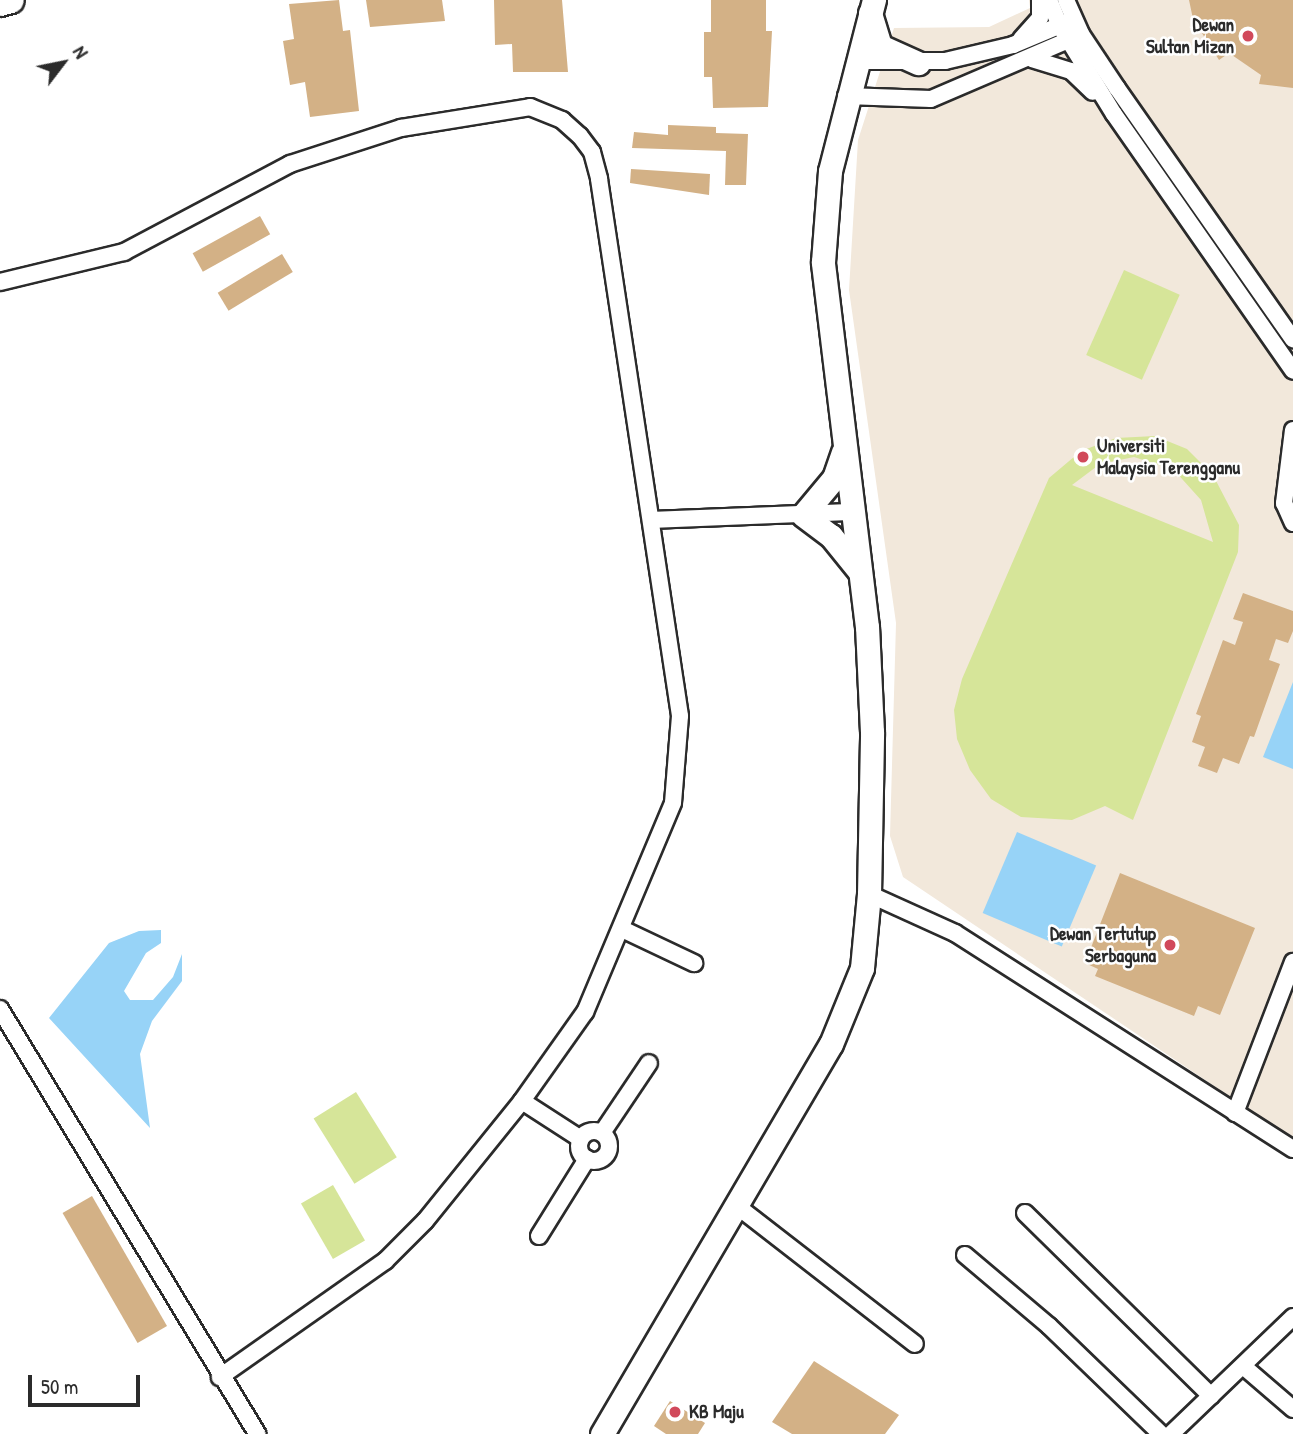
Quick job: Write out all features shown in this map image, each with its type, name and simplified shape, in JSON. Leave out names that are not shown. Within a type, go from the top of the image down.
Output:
[{"type":"main road","points":[[0,3],[11,0]]},
{"type":"main road","points":[[602,1434],[831,1044],[855,990],[869,894],[872,732],[862,575],[822,262],[830,171],[846,96],[872,7]]},
{"type":"main road","points":[[872,7],[880,46],[918,63]]},
{"type":"main road","points":[[845,445],[834,478],[803,515],[831,536],[862,575]]},
{"type":"street","points":[[1013,45],[1040,18],[1040,0]]},
{"type":"street","points":[[1049,0],[1075,38],[1115,114],[1293,370]]},
{"type":"street","points":[[1066,0],[1066,23]]},
{"type":"street","points":[[856,61],[944,61],[1013,45],[1066,23]]},
{"type":"street","points":[[846,96],[918,101],[953,91],[1032,59],[1075,38]]},
{"type":"street","points":[[1075,38],[1293,339]]},
{"type":"street","points":[[1032,59],[1071,71],[1115,114]]},
{"type":"street","points":[[944,61],[953,91]]},
{"type":"street","points":[[0,282],[124,252],[290,164],[368,136],[530,107],[562,120],[592,152],[652,520],[680,716],[673,803],[585,1012],[522,1101],[425,1221],[385,1261],[338,1298],[220,1377]]},
{"type":"street","points":[[1293,430],[1285,468],[1284,503],[1293,523]]},
{"type":"street","points":[[652,520],[854,512]]},
{"type":"street","points":[[869,894],[955,933],[1293,1149]]},
{"type":"street","points":[[622,929],[694,963]]},
{"type":"street","points":[[1235,1113],[1293,962]]},
{"type":"street","points":[[0,1009],[220,1377],[257,1434]]},
{"type":"street","points":[[601,1133],[649,1063]]},
{"type":"street","points":[[522,1101],[582,1139]]},
{"type":"street","points":[[590,1132],[601,1133],[609,1142],[607,1154],[598,1160],[587,1159],[580,1150],[582,1139],[590,1132]]},
{"type":"street","points":[[539,1236],[587,1159]]},
{"type":"street","points":[[737,1206],[915,1344]]},
{"type":"street","points":[[1025,1213],[1211,1396]]},
{"type":"street","points":[[965,1255],[1049,1326],[1161,1434]]},
{"type":"street","points":[[1171,1434],[1293,1317]]},
{"type":"street","points":[[1243,1366],[1293,1409]]},
{"type":"shaded area","name":"Universiti Malaysia Terengganu","points":[[1029,0],[1293,0],[1293,1139],[903,877],[890,836],[896,623],[849,290],[858,140],[894,28],[989,27],[1030,8]]},
{"type":"green space","points":[[1124,270],[1180,295],[1142,380],[1086,355]]},
{"type":"green space","points":[[1155,436],[1187,449],[1213,475],[1239,525],[1238,552],[1133,820],[1105,806],[1072,820],[1021,817],[991,799],[970,770],[957,739],[954,710],[962,679],[1049,478],[1081,451],[1116,438]],"holes":[[[1134,457],[1174,470],[1201,500],[1213,542],[1072,485],[1100,464]]]},
{"type":"green space","points":[[356,1092],[397,1157],[354,1184],[314,1118]]},
{"type":"green space","points":[[333,1185],[365,1240],[333,1259],[301,1204]]},
{"type":"water","points":[[1293,682],[1293,769],[1263,757]]},
{"type":"water","points":[[1017,832],[1096,866],[1062,947],[983,913]]},
{"type":"water","points":[[161,930],[161,943],[146,953],[124,991],[130,1000],[153,1000],[173,977],[182,954],[182,981],[152,1021],[140,1054],[150,1128],[49,1018],[109,943],[139,931]]},
{"type":"building","points":[[339,0],[343,31],[350,30],[359,111],[310,117],[305,82],[290,85],[283,41],[294,39],[289,4]]},
{"type":"building","points":[[366,0],[442,0],[445,21],[370,27]]},
{"type":"building","points":[[494,0],[562,0],[568,72],[513,72],[512,44],[495,45]]},
{"type":"building","points":[[711,0],[766,0],[766,31],[772,31],[768,107],[713,108],[712,77],[704,77],[704,32],[711,32]]},
{"type":"building","name":"Dewan Sultan Mizan","points":[[1189,0],[1293,0],[1293,88],[1259,84],[1261,75],[1229,53],[1219,60],[1193,19]]},
{"type":"building","points":[[668,125],[716,127],[716,133],[748,134],[746,185],[725,185],[726,151],[632,148],[634,132],[668,135]]},
{"type":"building","points":[[631,169],[710,174],[709,195],[630,183]]},
{"type":"building","points":[[260,216],[270,234],[203,272],[193,253]]},
{"type":"building","points":[[282,254],[293,272],[229,311],[218,293]]},
{"type":"building","points":[[1243,593],[1293,611],[1293,631],[1288,643],[1276,639],[1269,660],[1280,664],[1254,737],[1250,736],[1239,764],[1223,758],[1217,773],[1198,766],[1205,747],[1192,742],[1201,716],[1196,714],[1223,640],[1235,645],[1243,622],[1233,619]]},
{"type":"building","name":"Dewan Tertutup Serbaguna","points":[[1120,873],[1255,928],[1220,1015],[1198,1006],[1194,1016],[1095,976],[1098,969],[1085,963]]},
{"type":"building","points":[[92,1196],[167,1326],[138,1343],[63,1213]]},
{"type":"building","points":[[814,1361],[899,1415],[885,1434],[792,1434],[772,1422]]},
{"type":"building","name":"KB Maju","points":[[670,1401],[705,1423],[698,1434],[666,1434],[654,1426]]},
{"type":"place","name":"Dewan Sultan Mizan","points":[[1248,36]]},
{"type":"place","name":"Universiti Malaysia Terengganu","points":[[1083,457]]},
{"type":"place","name":"Dewan Tertutup Serbaguna","points":[[1170,945]]},
{"type":"place","name":"KB Maju","points":[[675,1412]]}]
